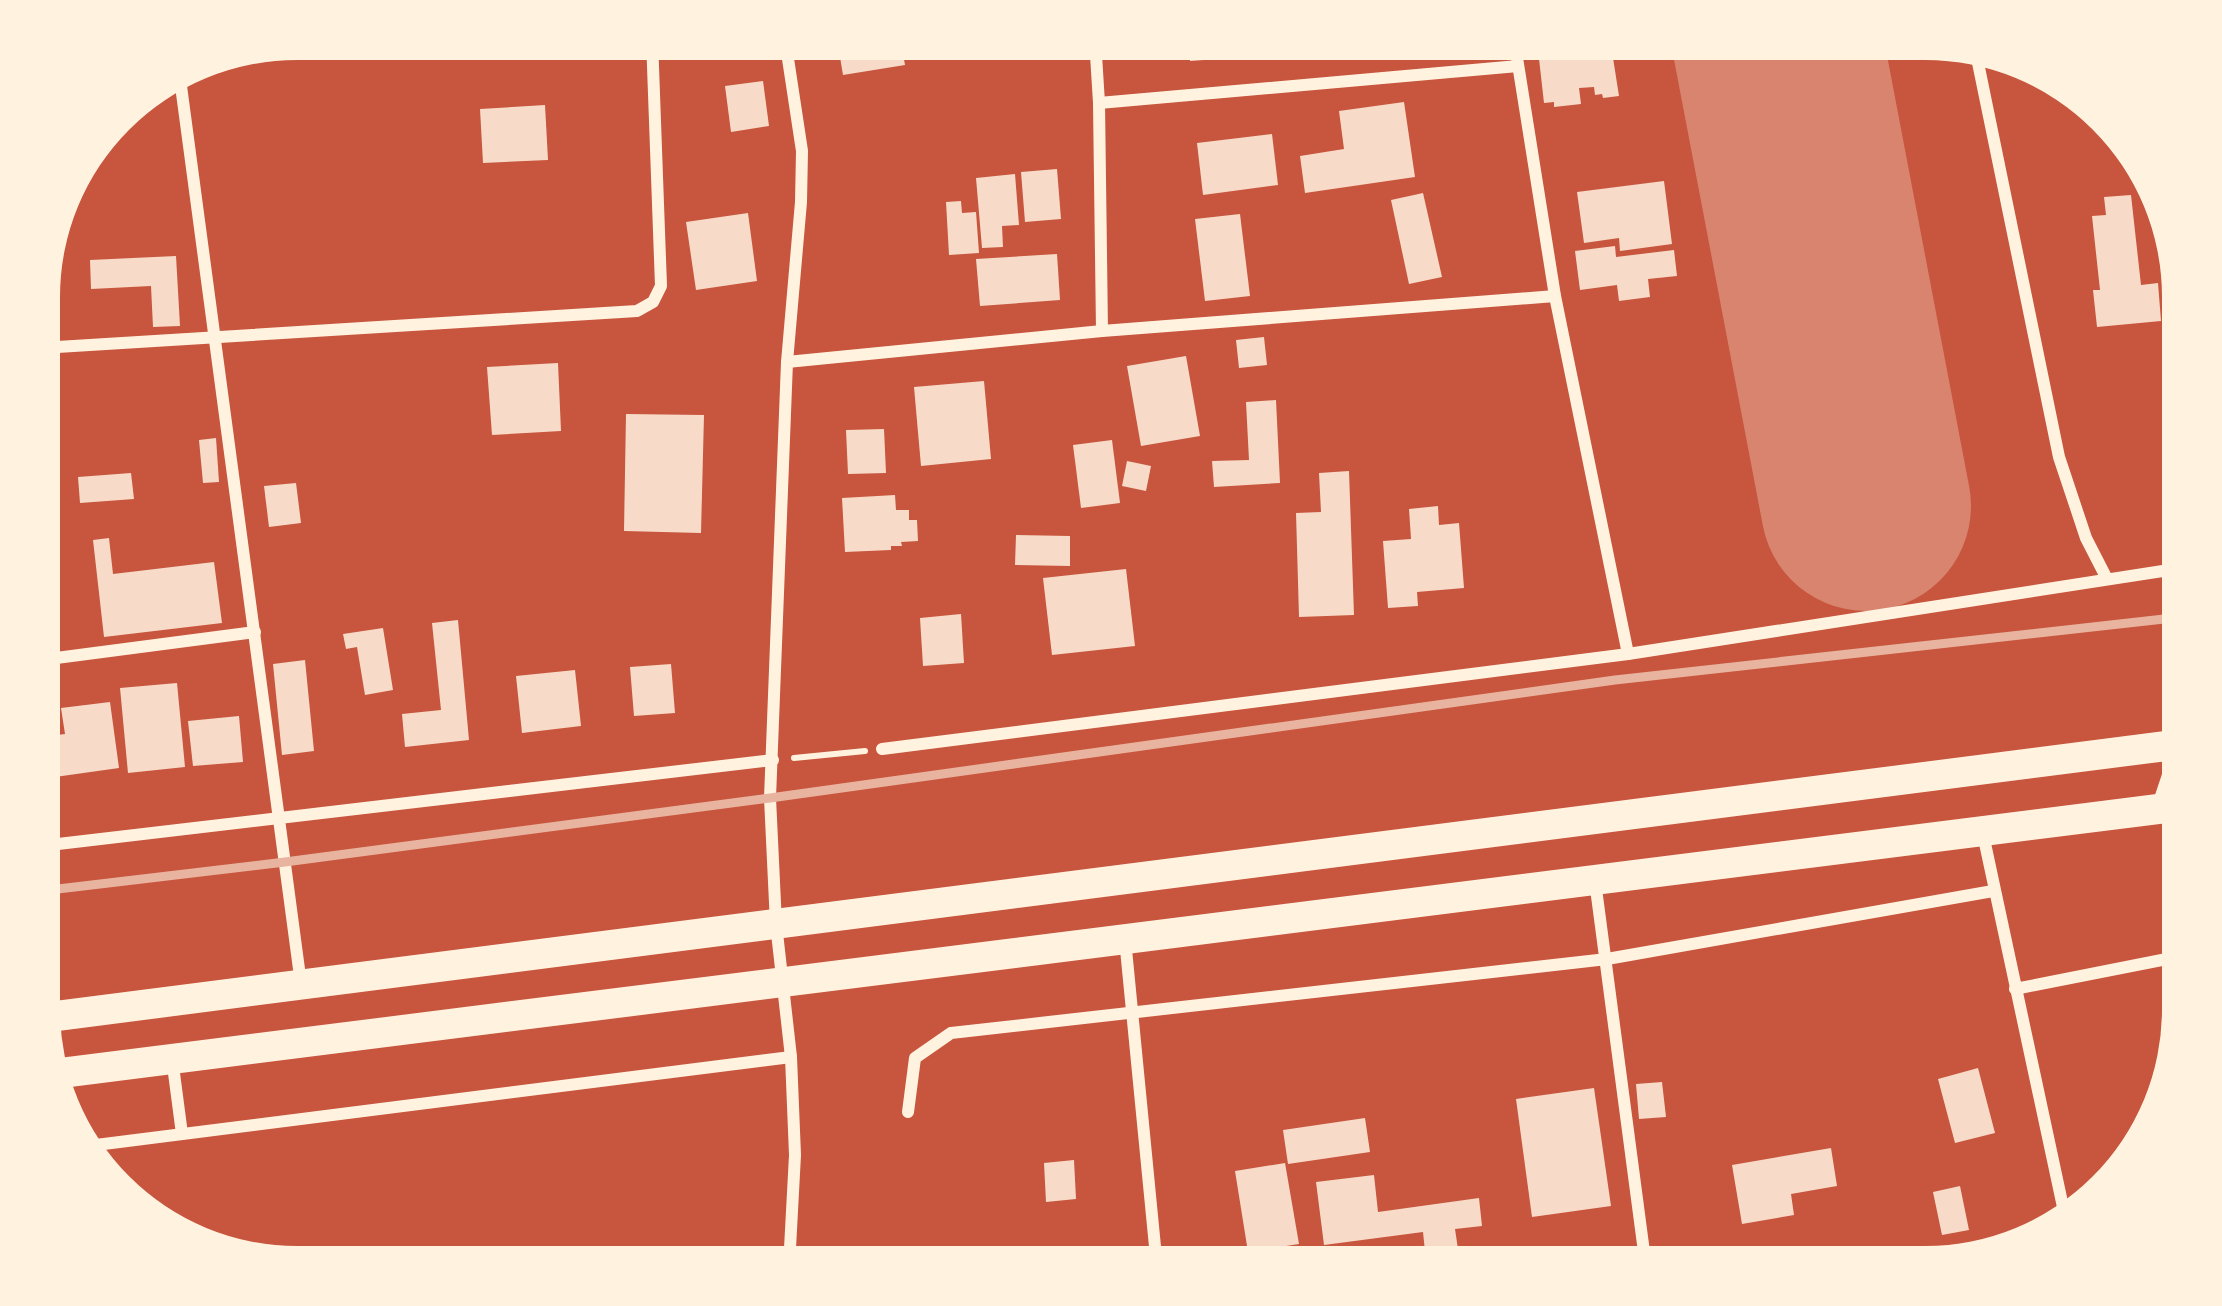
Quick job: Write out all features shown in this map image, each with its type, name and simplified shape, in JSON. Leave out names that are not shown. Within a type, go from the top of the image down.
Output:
[{"type":"main road","points":[[60,1016],[2161,743]]},
{"type":"main road","points":[[69,1072],[2161,809]]},
{"type":"street","points":[[1517,60],[1555,296],[1628,654]]},
{"type":"street","points":[[60,347],[637,311],[653,302],[661,286],[653,61]]},
{"type":"street","points":[[788,61],[802,151],[801,202],[787,362],[770,798],[776,924],[791,1057],[795,1155],[790,1246]]},
{"type":"street","points":[[1096,61],[1102,332]]},
{"type":"street","points":[[1099,104],[1518,66]]},
{"type":"street","points":[[1979,67],[2059,457],[2086,538],[2107,579]]},
{"type":"street","points":[[180,92],[301,985]]},
{"type":"street","points":[[787,362],[1555,296]]},
{"type":"street","points":[[882,749],[1628,654],[2161,571]]},
{"type":"street","points":[[60,658],[255,632]]},
{"type":"street","points":[[60,844],[773,760]]},
{"type":"street","points":[[1983,833],[2063,1201]]},
{"type":"street","points":[[1595,880],[1643,1245]]},
{"type":"street","points":[[908,1112],[915,1058],[951,1033],[1607,959],[1993,891]]},
{"type":"street","points":[[1125,938],[1154,1245]]},
{"type":"street","points":[[2015,989],[2161,960]]},
{"type":"street","points":[[102,1144],[791,1057]]},
{"type":"street","points":[[172,1058],[182,1134]]},
{"type":"path","points":[[773,760],[882,749]]},
{"type":"building","points":[[1539,60],[1613,60],[1619,96],[1603,98],[1595,95],[1594,87],[1579,88],[1581,104],[1554,107],[1554,102],[1544,103]]},
{"type":"building","points":[[841,61],[904,61],[905,65],[843,75]]},
{"type":"building","points":[[763,81],[769,126],[731,132],[725,86]]},
{"type":"building","points":[[1404,102],[1415,177],[1305,193],[1300,156],[1344,149],[1339,111]]},
{"type":"building","points":[[545,105],[548,160],[483,163],[480,109]]},
{"type":"building","points":[[1272,134],[1278,185],[1203,195],[1197,143]]},
{"type":"building","points":[[1057,169],[1061,219],[1025,222],[1021,172]]},
{"type":"building","points":[[1015,174],[1019,225],[1002,226],[1003,247],[982,248],[976,178]]},
{"type":"building","points":[[1664,181],[1672,244],[1620,251],[1619,238],[1584,243],[1577,192]]},
{"type":"building","points":[[1423,193],[1442,277],[1409,284],[1391,200]]},
{"type":"building","points":[[2131,195],[2141,285],[2158,283],[2161,321],[2097,327],[2093,290],[2100,290],[2092,216],[2106,215],[2104,197]]},
{"type":"building","points":[[961,201],[962,213],[976,212],[979,253],[949,255],[946,202]]},
{"type":"building","points":[[748,213],[757,281],[696,290],[686,222]]},
{"type":"building","points":[[1240,214],[1250,296],[1205,301],[1195,219]]},
{"type":"building","points":[[1615,246],[1616,257],[1674,250],[1677,276],[1648,279],[1650,297],[1619,301],[1617,285],[1580,290],[1575,251]]},
{"type":"building","points":[[1057,254],[1060,300],[980,306],[976,259]]},
{"type":"building","points":[[176,256],[180,326],[153,327],[151,286],[91,289],[90,260]]},
{"type":"building","points":[[1264,337],[1267,365],[1239,368],[1236,340]]},
{"type":"building","points":[[1186,356],[1200,436],[1141,446],[1127,366]]},
{"type":"building","points":[[558,363],[561,431],[492,435],[487,367]]},
{"type":"building","points":[[984,381],[991,459],[921,466],[914,387]]},
{"type":"building","points":[[1276,400],[1280,483],[1214,487],[1212,461],[1249,460],[1246,402]]},
{"type":"building","points":[[626,414],[704,415],[701,533],[624,531]]},
{"type":"building","points":[[884,429],[886,473],[848,474],[846,430]]},
{"type":"building","points":[[216,438],[219,482],[203,483],[199,440]]},
{"type":"building","points":[[1112,440],[1120,503],[1081,508],[1073,445]]},
{"type":"building","points":[[1127,461],[1151,466],[1146,491],[1122,486]]},
{"type":"building","points":[[1349,471],[1354,615],[1299,617],[1296,513],[1321,512],[1319,473]]},
{"type":"building","points":[[131,473],[134,499],[80,503],[78,477]]},
{"type":"building","points":[[296,483],[301,523],[269,527],[264,486]]},
{"type":"building","points":[[895,495],[896,510],[909,510],[909,520],[917,520],[918,541],[901,542],[902,546],[891,546],[891,550],[845,552],[842,498]]},
{"type":"building","points":[[1438,506],[1439,525],[1459,523],[1464,588],[1417,592],[1418,606],[1388,608],[1383,541],[1411,539],[1409,509]]},
{"type":"building","points":[[1016,535],[1070,536],[1070,566],[1015,565]]},
{"type":"building","points":[[109,538],[113,574],[214,562],[222,623],[104,637],[93,540]]},
{"type":"building","points":[[1126,569],[1135,646],[1052,655],[1043,578]]},
{"type":"building","points":[[961,614],[964,663],[923,666],[920,618]]},
{"type":"building","points":[[458,620],[469,740],[405,747],[402,714],[441,710],[432,623]]},
{"type":"building","points":[[383,628],[393,690],[365,695],[357,647],[346,649],[343,634]]},
{"type":"building","points":[[305,660],[314,751],[282,755],[273,664]]},
{"type":"building","points":[[671,664],[675,713],[634,716],[630,667]]},
{"type":"building","points":[[575,670],[581,726],[522,733],[516,676]]},
{"type":"building","points":[[177,683],[185,767],[128,773],[120,688]]},
{"type":"building","points":[[110,702],[119,768],[60,776],[60,735],[65,734],[61,708]]},
{"type":"building","points":[[239,716],[243,762],[193,766],[188,721]]},
{"type":"building","points":[[1978,1068],[1995,1133],[1955,1143],[1938,1079]]},
{"type":"building","points":[[1662,1082],[1666,1117],[1639,1119],[1636,1084]]},
{"type":"building","points":[[1594,1088],[1611,1206],[1532,1217],[1516,1099]]},
{"type":"building","points":[[1365,1118],[1370,1152],[1288,1164],[1283,1130]]},
{"type":"building","points":[[1831,1148],[1837,1186],[1791,1194],[1794,1215],[1742,1224],[1732,1165]]},
{"type":"building","points":[[1074,1160],[1076,1199],[1046,1202],[1044,1163]]},
{"type":"building","points":[[1285,1163],[1299,1244],[1247,1245],[1235,1171]]},
{"type":"building","points":[[1374,1175],[1378,1212],[1479,1198],[1482,1226],[1455,1229],[1457,1245],[1424,1245],[1423,1232],[1324,1245],[1316,1182]]},
{"type":"building","points":[[1960,1186],[1969,1230],[1942,1235],[1933,1192]]},
{"type":"runway","points":[[1781,60],[1866,506]]},
{"type":"railway","points":[[60,889],[770,798],[1615,680],[2161,619]]}]
